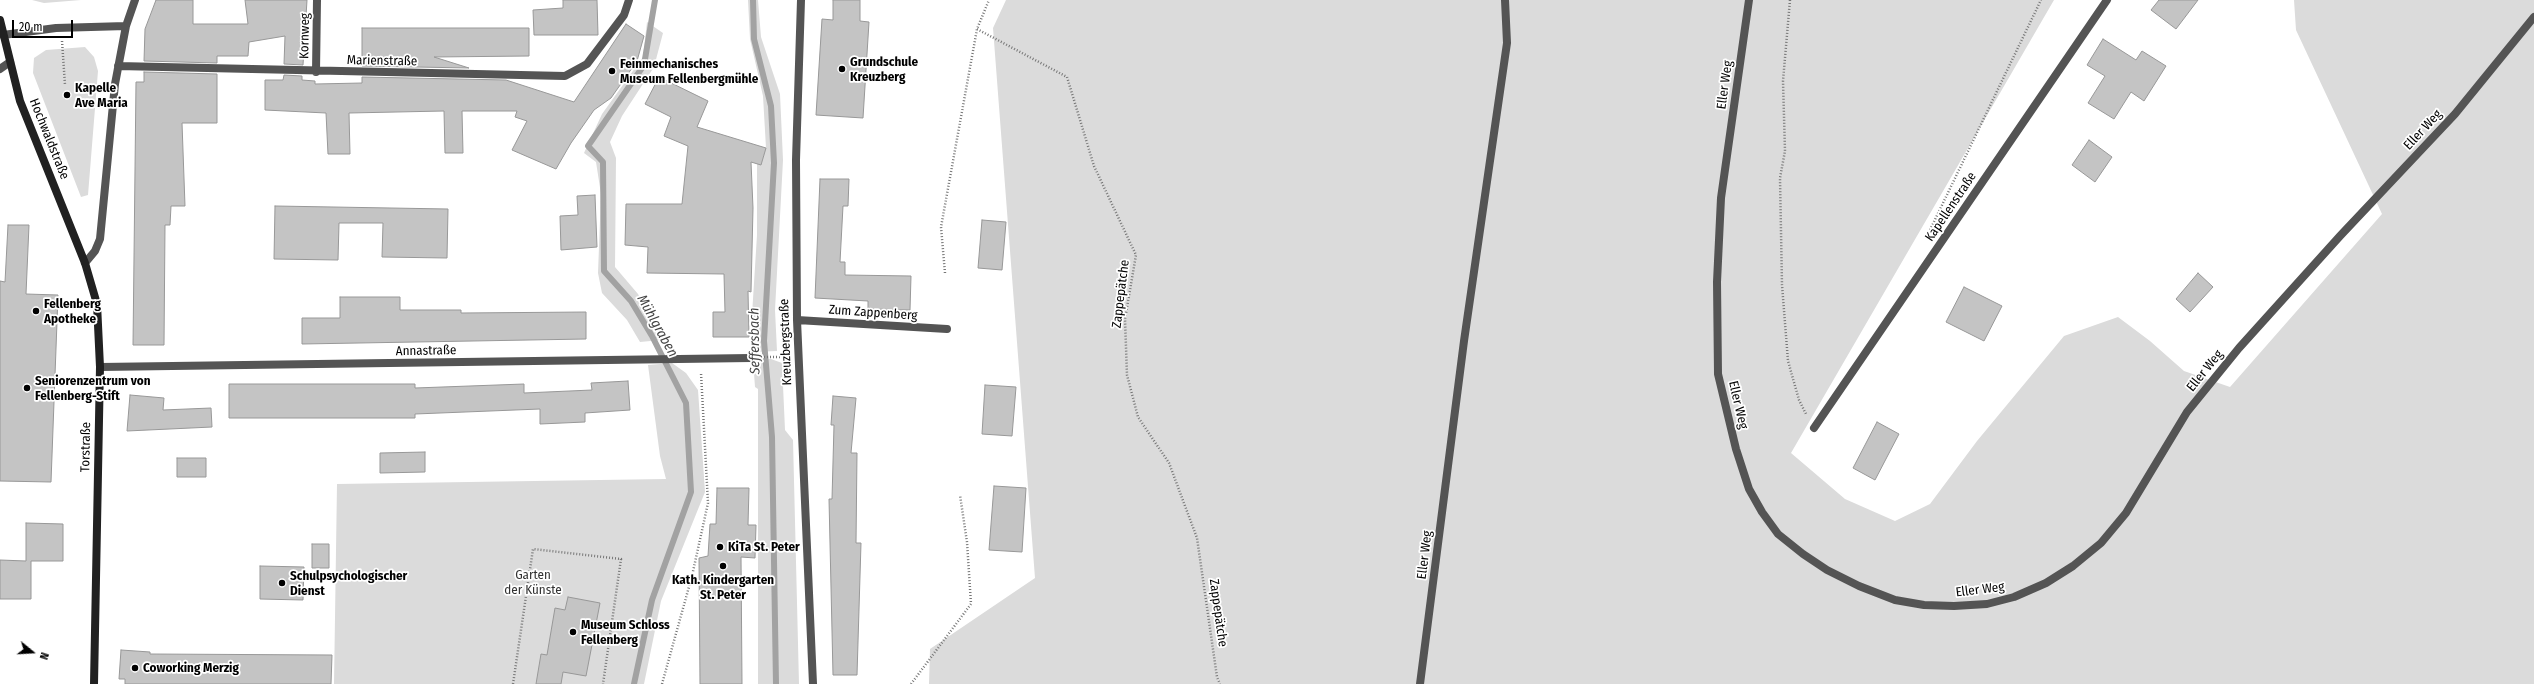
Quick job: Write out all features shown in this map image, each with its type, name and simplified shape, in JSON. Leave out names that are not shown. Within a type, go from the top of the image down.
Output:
[{"type":"main road","name":"Hochwaldstraße","points":[[0,20],[20,101],[85,263]]},
{"type":"main road","name":"Torstraße","points":[[85,263],[97,304],[100,367],[94,684]]},
{"type":"street","points":[[85,263],[95,251],[100,239],[118,66],[126,26],[136,0]]},
{"type":"street","name":"Kornweg","points":[[316,72],[317,0]]},
{"type":"street","name":"Marienstraße","points":[[118,66],[316,72],[564,76],[587,64],[620,20],[629,0]]},
{"type":"street","name":"Kreuzbergstraße","points":[[801,0],[796,160],[797,320],[813,684]]},
{"type":"street","name":"Eller Weg","points":[[1420,684],[1464,342],[1507,43],[1505,0]]},
{"type":"street","name":"Eller Weg","points":[[1749,0],[1721,198],[1717,282],[1718,374],[1736,449],[1749,489],[1762,512],[1778,534],[1803,554],[1828,570],[1859,586],[1895,600],[1924,605],[1954,606],[1987,604],[2014,597],[2046,583],[2073,566],[2101,543],[2126,513],[2187,412],[2235,354],[2340,236],[2455,114],[2534,17]]},
{"type":"street","name":"Kapellenstraße","points":[[1814,428],[2108,0]]},
{"type":"street","points":[[3,35],[61,28],[126,26]]},
{"type":"street","points":[[0,69],[10,62]]},
{"type":"street","name":"Zum Zappenberg","points":[[797,320],[947,329]]},
{"type":"street","name":"Annastraße","points":[[100,367],[700,360],[751,358]]},
{"type":"path","points":[[945,273],[941,227],[977,29],[989,0]]},
{"type":"path","points":[[1790,0],[1783,81],[1785,151],[1780,178],[1782,285],[1788,361],[1799,400],[1814,428]]},
{"type":"path","points":[[1928,235],[2040,0]]},
{"type":"path","points":[[61,28],[65,85]]},
{"type":"path","name":"Zappepätche","points":[[977,29],[1067,77],[1094,166],[1136,255],[1125,319],[1127,375],[1138,417],[1169,464],[1197,538],[1217,677],[1220,684]]},
{"type":"path","points":[[662,684],[692,576],[708,503],[700,360]]},
{"type":"path","points":[[911,684],[971,604],[967,542],[960,495]]},
{"type":"path","points":[[513,684],[533,548],[621,558],[603,684]]},
{"type":"green space","points":[[32,0],[81,0],[44,3]]},
{"type":"green space","points":[[748,0],[758,0],[761,37],[780,94],[783,160],[775,310],[777,351],[753,352],[752,315],[757,235],[757,163],[761,165],[766,148],[763,96],[750,39]]},
{"type":"green space","points":[[1006,0],[2054,0],[1791,453],[1845,499],[1895,521],[1930,504],[1977,441],[2064,336],[2118,317],[2150,341],[2184,371],[2230,387],[2382,214],[2296,30],[2294,0],[2534,0],[2534,684],[929,684],[930,649],[1035,578],[993,28]]},
{"type":"green space","points":[[647,22],[663,33],[654,67],[622,116],[610,142],[616,158],[615,267],[638,294],[661,340],[640,342],[627,320],[602,293],[598,273],[601,194],[596,162],[584,153],[602,114],[643,57]]},
{"type":"green space","points":[[85,47],[94,57],[98,71],[88,195],[81,197],[33,73],[34,58],[46,50]]},
{"type":"green space","points":[[771,359],[782,363],[785,430],[793,440],[799,684],[758,684],[758,389],[755,387],[753,360]]},
{"type":"green space","name":"Garten der Künste","points":[[672,363],[686,373],[698,390],[705,492],[661,601],[644,684],[334,684],[337,484],[666,479],[660,456],[648,365]]},
{"type":"building","points":[[156,0],[193,0],[193,24],[248,24],[245,0],[307,0],[303,65],[284,64],[285,36],[249,42],[248,56],[217,56],[217,63],[144,61],[145,29]]},
{"type":"building","points":[[563,0],[597,0],[598,35],[534,35],[533,10],[563,8]]},
{"type":"building","name":"Grundschule Kreuzberg","points":[[833,0],[860,0],[860,21],[869,22],[863,118],[816,115],[822,19],[833,20]]},
{"type":"building","points":[[2159,0],[2198,0],[2176,29],[2151,10]]},
{"type":"building","points":[[626,24],[644,36],[637,61],[611,98],[594,110],[571,143],[556,169],[512,150],[527,121],[515,117],[517,111],[462,111],[463,153],[445,153],[444,111],[349,113],[350,154],[328,154],[326,113],[265,110],[265,80],[283,80],[284,75],[302,76],[302,80],[315,81],[315,84],[362,83],[362,77],[506,80],[574,102]]},
{"type":"building","points":[[362,28],[529,28],[529,56],[434,57],[469,68],[362,66]]},
{"type":"building","points":[[2103,39],[2136,60],[2142,51],[2166,66],[2144,101],[2131,92],[2114,119],[2088,103],[2105,76],[2087,65]]},
{"type":"building","points":[[144,72],[217,74],[217,123],[182,123],[185,206],[171,206],[170,225],[165,225],[164,345],[133,345],[136,82],[144,82]]},
{"type":"building","points":[[659,77],[708,101],[697,127],[766,148],[761,165],[751,162],[753,208],[751,292],[748,291],[749,337],[713,337],[713,312],[725,312],[724,274],[647,273],[648,247],[625,245],[626,204],[682,204],[688,146],[664,136],[671,117],[645,104]]},
{"type":"building","points":[[2089,140],[2112,157],[2095,182],[2072,165]]},
{"type":"building","points":[[820,179],[849,179],[848,206],[843,206],[840,262],[845,262],[845,275],[911,276],[910,310],[868,309],[868,301],[815,298]]},
{"type":"building","points":[[595,195],[597,247],[561,250],[560,216],[578,215],[577,196]]},
{"type":"building","points":[[275,206],[448,209],[447,258],[382,257],[383,223],[339,223],[338,260],[274,259]]},
{"type":"building","points":[[982,220],[1006,222],[1002,270],[978,268]]},
{"type":"building","name":"Seniorenzentrum von Fellenberg-Stift","points":[[8,225],[29,225],[26,294],[58,295],[51,482],[0,481],[0,281],[5,282]]},
{"type":"building","points":[[2198,273],[2213,287],[2190,312],[2176,299]]},
{"type":"building","points":[[1964,287],[2002,306],[1984,341],[1946,322]]},
{"type":"building","points":[[340,297],[400,297],[400,310],[461,310],[461,313],[586,312],[586,339],[302,344],[302,318],[340,318]]},
{"type":"building","points":[[628,381],[630,410],[585,413],[585,422],[540,424],[540,409],[415,414],[415,418],[229,418],[229,384],[415,384],[415,388],[524,384],[524,393],[592,390],[591,383]]},
{"type":"building","points":[[985,385],[1016,387],[1012,436],[982,434]]},
{"type":"building","points":[[130,395],[164,398],[163,410],[211,408],[212,427],[127,431]]},
{"type":"building","points":[[833,396],[856,398],[851,453],[857,453],[856,543],[861,543],[857,675],[833,675],[829,499],[832,499],[834,425],[831,425]]},
{"type":"building","points":[[1877,422],[1899,434],[1875,480],[1853,468]]},
{"type":"building","points":[[425,452],[425,472],[380,473],[380,453]]},
{"type":"building","points":[[177,458],[206,458],[206,477],[177,477]]},
{"type":"building","points":[[994,486],[1026,488],[1022,552],[989,550]]},
{"type":"building","points":[[717,488],[749,488],[748,525],[756,525],[755,558],[741,557],[742,684],[700,684],[699,558],[708,556],[710,524],[716,524]]},
{"type":"building","points":[[26,523],[63,524],[63,561],[31,561],[31,599],[0,599],[0,560],[26,561]]},
{"type":"building","points":[[312,544],[329,544],[329,568],[312,568]]},
{"type":"building","name":"Schulpsychologischer Dienst","points":[[260,566],[304,567],[303,600],[260,599]]},
{"type":"building","name":"Museum Schloss Fellenberg","points":[[568,597],[600,603],[586,676],[563,672],[561,684],[536,684],[541,654],[547,655],[555,608],[565,610]]},
{"type":"building","points":[[121,650],[150,652],[150,654],[332,655],[331,684],[125,684],[125,679],[119,679]]},
{"type":"waterway","name":"Mühlgraben","points":[[634,684],[652,600],[691,492],[686,403],[652,336],[631,301],[604,271],[603,162],[588,146],[644,65],[655,0]]},
{"type":"waterway","name":"Seffersbach","points":[[753,0],[754,39],[771,106],[774,163],[764,341],[772,437],[776,684]]},
{"type":"place","name":"Grundschule Kreuzberg","points":[[842,69]]},
{"type":"place","name":"Feinmechanisches Museum Fellenbergmühle","points":[[612,71]]},
{"type":"place","name":"Kapelle Ave Maria","points":[[67,95]]},
{"type":"place","name":"Fellenberg Apotheke","points":[[36,311]]},
{"type":"place","name":"Seniorenzentrum von Fellenberg-Stift","points":[[27,388]]},
{"type":"place","name":"KiTa St. Peter","points":[[720,547]]},
{"type":"place","name":"Kath. Kindergarten St. Peter","points":[[723,566]]},
{"type":"place","name":"Schulpsychologischer Dienst","points":[[282,583]]},
{"type":"place","name":"Museum Schloss Fellenberg","points":[[573,632]]},
{"type":"place","name":"Coworking Merzig","points":[[135,668]]}]
